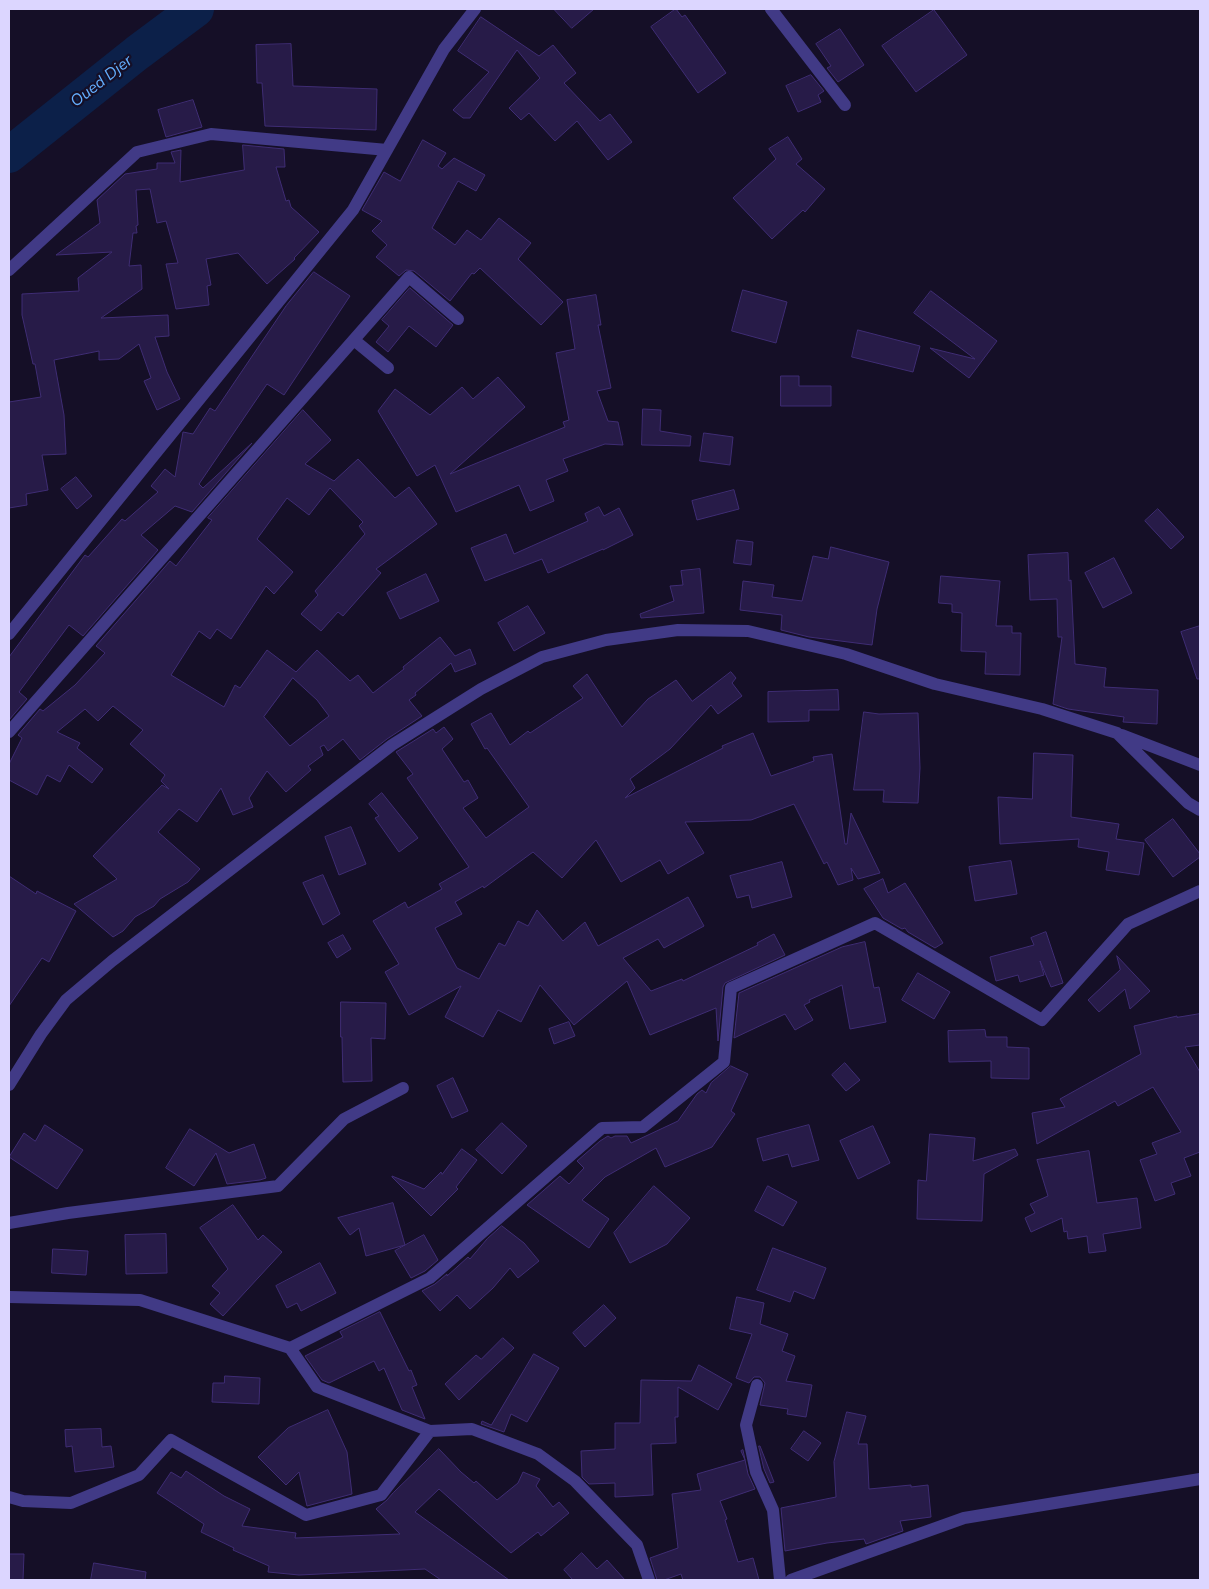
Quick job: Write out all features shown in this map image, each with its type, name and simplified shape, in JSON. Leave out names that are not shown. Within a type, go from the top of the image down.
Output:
[{"type":"street","points":[[9,634],[353,210],[444,50],[475,9]]},
{"type":"street","points":[[771,9],[845,105]]},
{"type":"street","points":[[9,270],[137,152],[211,134],[387,150]]},
{"type":"street","points":[[9,732],[409,277],[458,319]]},
{"type":"street","points":[[354,340],[388,368]]},
{"type":"street","points":[[9,1085],[41,1034],[66,1000],[112,961],[392,745],[481,689],[542,657],[606,640],[678,630],[748,631],[846,654],[935,684],[1042,708],[1117,733],[1200,765]]},
{"type":"street","points":[[1117,733],[1188,803],[1200,810]]},
{"type":"street","points":[[290,1348],[430,1278],[602,1128],[643,1127],[724,1062],[731,988],[875,923],[1042,1020],[1128,924],[1200,891]]},
{"type":"street","points":[[9,1223],[68,1213],[278,1186],[344,1119],[403,1088]]},
{"type":"street","points":[[9,1297],[140,1300],[290,1348],[317,1387],[430,1431],[472,1430],[538,1454],[575,1481],[637,1545],[649,1580]]},
{"type":"street","points":[[757,1385],[746,1426],[756,1472],[773,1510],[780,1580]]},
{"type":"street","points":[[9,1497],[23,1501],[71,1503],[139,1475],[171,1440],[306,1515],[382,1495],[430,1431]]},
{"type":"street","points":[[791,1580],[964,1518],[1200,1479]]},
{"type":"building","points":[[554,9],[594,9],[572,28]]},
{"type":"building","points":[[676,9],[682,17],[685,15],[726,73],[698,93],[651,27]]},
{"type":"building","points":[[934,10],[967,55],[916,92],[882,46]]},
{"type":"building","points":[[481,17],[539,56],[553,45],[576,73],[564,83],[600,121],[610,114],[632,142],[608,160],[577,121],[555,141],[529,113],[521,120],[509,108],[540,78],[517,50],[470,118],[463,118],[453,110],[489,72],[458,51]]},
{"type":"building","points":[[840,29],[864,65],[838,82],[827,68],[831,66],[816,44]]},
{"type":"building","points":[[291,44],[293,86],[377,89],[376,130],[265,126],[262,83],[257,83],[256,45]]},
{"type":"building","points":[[811,75],[824,91],[818,95],[821,102],[798,112],[786,86]]},
{"type":"building","points":[[193,100],[202,127],[166,137],[158,110]]},
{"type":"building","points":[[788,137],[802,159],[796,164],[825,189],[805,212],[803,210],[772,239],[733,198],[776,159],[769,149]]},
{"type":"building","points":[[423,140],[446,153],[438,166],[442,169],[454,158],[485,175],[476,191],[458,181],[432,228],[455,245],[467,230],[481,240],[499,218],[531,243],[518,259],[563,302],[541,325],[480,268],[474,274],[472,273],[450,301],[414,271],[406,270],[399,276],[376,257],[387,245],[372,231],[382,221],[362,210],[384,172],[400,181]]},
{"type":"building","points":[[243,145],[284,149],[285,167],[276,167],[286,201],[289,200],[291,207],[319,232],[295,259],[267,284],[238,253],[206,259],[211,285],[207,286],[209,305],[176,309],[166,264],[178,263],[166,221],[157,223],[150,189],[136,190],[138,225],[136,226],[137,233],[133,233],[129,266],[141,265],[142,289],[101,318],[168,315],[169,336],[155,337],[167,372],[180,399],[157,410],[144,381],[151,378],[139,344],[119,359],[99,360],[99,351],[54,360],[64,415],[66,454],[42,455],[48,490],[26,494],[27,505],[9,508],[9,402],[41,397],[35,364],[33,364],[22,315],[22,294],[79,291],[78,278],[112,252],[56,255],[100,223],[97,200],[125,174],[157,169],[157,163],[175,163],[171,152],[181,150],[180,182],[244,170]]},
{"type":"building","points":[[314,272],[350,296],[284,395],[267,384],[199,484],[203,488],[252,443],[192,512],[175,506],[141,535],[158,550],[83,636],[69,625],[19,692],[27,699],[9,720],[9,657],[85,555],[88,557],[122,519],[125,521],[158,492],[151,486],[165,469],[175,477],[183,432],[193,434],[210,408],[215,411],[286,306]]},
{"type":"building","points":[[410,288],[453,325],[436,347],[409,326],[388,352],[376,342],[389,326],[382,320]]},
{"type":"building","points":[[743,290],[787,302],[776,343],[732,331]]},
{"type":"building","points":[[931,291],[997,341],[969,378],[930,348],[975,359],[914,313]]},
{"type":"building","points":[[596,295],[601,325],[598,325],[611,388],[597,391],[608,421],[618,422],[623,445],[605,444],[563,459],[568,471],[546,480],[554,501],[530,511],[519,485],[456,512],[435,465],[417,476],[378,411],[395,389],[430,415],[462,387],[473,399],[498,377],[525,407],[450,474],[565,427],[563,422],[569,420],[556,353],[575,349],[567,300]]},
{"type":"building","points":[[858,330],[920,346],[913,372],[852,357]]},
{"type":"building","points":[[781,376],[799,376],[799,386],[831,386],[831,406],[781,406]]},
{"type":"building","points":[[643,409],[661,410],[660,431],[691,436],[690,446],[642,445]]},
{"type":"building","points":[[303,410],[331,440],[305,464],[334,481],[358,459],[395,498],[409,487],[437,524],[376,569],[381,573],[343,616],[338,612],[321,631],[301,614],[318,595],[315,591],[365,534],[359,526],[363,522],[330,488],[309,515],[287,498],[257,539],[293,572],[274,594],[266,586],[231,639],[217,629],[210,639],[199,631],[171,675],[224,707],[235,685],[240,688],[267,650],[296,672],[317,650],[350,681],[358,675],[373,693],[440,637],[455,656],[470,649],[476,664],[455,672],[451,663],[409,700],[422,716],[360,760],[343,739],[328,751],[324,745],[320,747],[323,755],[308,766],[311,770],[286,792],[267,771],[249,798],[253,807],[233,815],[221,788],[197,822],[179,809],[158,832],[200,869],[188,882],[135,917],[123,931],[113,937],[74,904],[117,879],[93,856],[162,785],[169,789],[161,781],[165,775],[130,744],[143,730],[113,706],[98,721],[85,709],[57,732],[80,743],[77,748],[103,769],[92,783],[69,765],[60,782],[47,775],[37,795],[9,780],[9,764],[22,738],[18,735],[40,709],[43,711],[75,685],[105,653],[96,646],[170,561],[176,566],[212,520],[208,518]],"holes":[[[293,678],[317,700],[329,716],[290,746],[264,717]]]},
{"type":"building","points":[[704,433],[733,437],[730,465],[700,461]]},
{"type":"building","points":[[76,477],[92,496],[77,509],[61,489]]},
{"type":"building","points":[[734,490],[739,509],[697,520],[692,501]]},
{"type":"building","points":[[599,507],[604,516],[619,508],[633,535],[548,573],[542,559],[485,581],[471,548],[506,534],[514,554],[588,521],[585,514]]},
{"type":"building","points":[[1158,509],[1184,537],[1171,549],[1145,521]]},
{"type":"building","points":[[737,540],[753,542],[751,565],[734,563]]},
{"type":"building","points":[[831,547],[889,562],[877,609],[872,645],[809,637],[781,630],[782,615],[740,610],[743,581],[774,585],[772,597],[802,601],[813,556],[828,559]]},
{"type":"building","points":[[1068,553],[1075,664],[1106,668],[1104,687],[1158,690],[1157,724],[1123,722],[1124,717],[1068,709],[1053,704],[1062,637],[1058,637],[1057,599],[1030,600],[1028,555]]},
{"type":"building","points":[[1114,558],[1132,593],[1103,608],[1085,573]]},
{"type":"building","points":[[700,569],[704,613],[641,618],[640,614],[674,601],[670,586],[683,585],[681,571]]},
{"type":"building","points":[[426,574],[439,601],[400,619],[387,593]]},
{"type":"building","points":[[941,576],[1000,581],[996,626],[1012,626],[1012,633],[1021,633],[1020,675],[985,674],[986,652],[961,651],[962,613],[952,612],[952,604],[939,603]]},
{"type":"building","points":[[528,606],[545,633],[514,651],[498,623]]},
{"type":"building","points":[[1200,626],[1200,679],[1197,679],[1181,632]]},
{"type":"building","points":[[731,672],[736,678],[732,683],[742,696],[718,714],[711,705],[670,749],[630,779],[635,788],[625,798],[723,748],[722,746],[753,733],[771,776],[814,761],[813,757],[832,754],[845,844],[847,844],[851,813],[880,873],[858,879],[851,868],[853,880],[838,885],[827,862],[824,864],[794,804],[751,820],[685,822],[704,853],[668,874],[660,860],[621,882],[596,840],[562,878],[533,852],[484,888],[483,886],[455,902],[462,914],[435,928],[457,968],[479,979],[499,943],[505,946],[518,921],[528,926],[537,910],[563,941],[585,922],[598,946],[688,897],[704,926],[664,948],[658,939],[623,958],[651,991],[682,979],[683,981],[758,945],[757,943],[774,934],[785,955],[725,983],[723,987],[718,1041],[716,1008],[650,1035],[627,981],[574,1025],[540,985],[521,1022],[498,1010],[483,1037],[445,1017],[461,986],[409,1015],[385,972],[399,964],[373,921],[405,902],[408,908],[442,889],[439,884],[469,867],[407,778],[413,774],[396,752],[433,729],[436,733],[444,727],[453,739],[442,749],[464,782],[468,780],[478,798],[463,808],[486,838],[529,807],[487,748],[485,749],[471,724],[491,713],[510,745],[528,731],[530,733],[583,698],[573,686],[587,674],[622,727],[648,699],[676,680],[692,701]]},
{"type":"building","points":[[838,690],[839,710],[809,710],[809,721],[768,722],[768,692]]},
{"type":"building","points":[[864,712],[879,714],[918,713],[920,768],[918,803],[883,802],[884,790],[854,790]]},
{"type":"building","points":[[1034,753],[1073,755],[1071,817],[1119,824],[1116,839],[1144,843],[1139,875],[1106,870],[1109,852],[1078,847],[1079,839],[1000,844],[998,797],[1032,799]]},
{"type":"building","points":[[382,793],[418,838],[399,852],[375,818],[379,816],[369,804]]},
{"type":"building","points":[[1173,819],[1200,854],[1200,857],[1173,877],[1145,840]]},
{"type":"building","points":[[351,827],[366,864],[339,875],[325,837]]},
{"type":"building","points":[[1011,861],[1017,894],[975,901],[969,867]]},
{"type":"building","points":[[782,862],[792,897],[752,908],[749,895],[737,898],[730,876]]},
{"type":"building","points":[[323,875],[340,914],[323,925],[303,883]]},
{"type":"building","points":[[9,876],[36,894],[37,891],[76,911],[49,962],[42,958],[9,1006]]},
{"type":"building","points":[[883,879],[888,893],[905,883],[943,943],[935,948],[908,932],[905,928],[902,929],[883,918],[864,889]]},
{"type":"building","points":[[1046,932],[1063,983],[1051,987],[1040,961],[1044,975],[1020,982],[1018,975],[996,981],[990,957],[1034,945],[1031,938]]},
{"type":"building","points":[[343,935],[351,949],[337,958],[328,943]]},
{"type":"building","points":[[865,942],[874,988],[879,987],[886,1022],[850,1029],[842,985],[809,1000],[810,1002],[804,1005],[813,1020],[795,1030],[785,1014],[734,1038],[739,993],[842,947]]},
{"type":"building","points":[[1117,956],[1150,991],[1130,1009],[1125,989],[1099,1012],[1088,1000],[1120,970]]},
{"type":"building","points":[[918,973],[950,992],[934,1019],[902,1000]]},
{"type":"building","points":[[341,1002],[386,1003],[385,1039],[371,1038],[372,1081],[343,1082]]},
{"type":"building","points":[[1200,1014],[1200,1045],[1185,1047],[1200,1072],[1200,1152],[1184,1158],[1191,1176],[1171,1183],[1175,1194],[1155,1201],[1140,1160],[1157,1154],[1152,1143],[1181,1132],[1153,1087],[1118,1106],[1115,1101],[1037,1144],[1032,1113],[1065,1107],[1060,1099],[1141,1054],[1134,1026],[1177,1016]]},
{"type":"building","points":[[569,1022],[575,1036],[554,1044],[549,1029]]},
{"type":"building","points":[[985,1030],[986,1037],[1007,1037],[1007,1047],[1029,1048],[1029,1079],[991,1078],[991,1061],[949,1062],[948,1031]]},
{"type":"building","points":[[845,1063],[860,1080],[846,1091],[832,1075]]},
{"type":"building","points":[[731,1066],[748,1074],[731,1111],[735,1114],[712,1147],[665,1167],[656,1148],[605,1177],[582,1200],[609,1219],[589,1248],[527,1205],[560,1176],[569,1184],[584,1168],[577,1161],[608,1136],[611,1138],[627,1136],[631,1143],[678,1121],[697,1094],[702,1090],[706,1093],[711,1083]]},
{"type":"building","points":[[453,1078],[468,1111],[452,1118],[437,1086]]},
{"type":"building","points":[[502,1123],[527,1146],[502,1174],[476,1150]]},
{"type":"building","points":[[45,1125],[83,1150],[57,1189],[9,1157],[24,1133],[35,1141]]},
{"type":"building","points":[[809,1125],[819,1160],[792,1167],[788,1154],[763,1161],[757,1139]]},
{"type":"building","points":[[873,1126],[890,1163],[858,1179],[840,1141]]},
{"type":"building","points":[[190,1129],[229,1153],[254,1144],[266,1178],[227,1184],[216,1153],[194,1186],[166,1168]]},
{"type":"building","points":[[930,1134],[975,1138],[973,1161],[1015,1149],[1018,1155],[984,1174],[982,1221],[917,1219],[918,1180],[926,1181]]},
{"type":"building","points":[[462,1149],[477,1160],[456,1187],[458,1189],[431,1216],[392,1177],[424,1189],[441,1172],[442,1174]]},
{"type":"building","points":[[1089,1151],[1097,1203],[1137,1198],[1141,1228],[1103,1234],[1106,1251],[1089,1253],[1087,1236],[1068,1239],[1067,1231],[1064,1232],[1062,1218],[1031,1232],[1025,1218],[1035,1213],[1030,1204],[1048,1196],[1037,1160]]},
{"type":"building","points":[[654,1186],[690,1218],[667,1244],[630,1263],[614,1233]]},
{"type":"building","points":[[768,1186],[797,1202],[783,1226],[755,1211]]},
{"type":"building","points":[[393,1203],[405,1245],[366,1256],[359,1228],[350,1235],[338,1218]]},
{"type":"building","points":[[233,1205],[258,1240],[263,1235],[282,1252],[223,1316],[210,1304],[220,1293],[212,1286],[228,1269],[200,1228]]},
{"type":"building","points":[[502,1226],[524,1243],[539,1261],[518,1278],[510,1268],[493,1288],[470,1309],[457,1295],[440,1311],[422,1291],[435,1284],[447,1274],[447,1276],[468,1257],[470,1259],[487,1239]]},
{"type":"building","points":[[166,1234],[167,1273],[126,1274],[125,1235]]},
{"type":"building","points":[[424,1235],[438,1260],[425,1271],[411,1278],[395,1251]]},
{"type":"building","points":[[773,1248],[826,1268],[814,1299],[794,1291],[790,1302],[757,1290]]},
{"type":"building","points":[[53,1249],[88,1251],[86,1275],[52,1273]]},
{"type":"building","points":[[320,1263],[336,1293],[301,1311],[297,1303],[287,1308],[276,1286]]},
{"type":"building","points":[[737,1297],[764,1303],[760,1324],[788,1334],[782,1351],[795,1356],[786,1381],[812,1385],[806,1417],[787,1414],[788,1409],[760,1405],[765,1383],[760,1377],[754,1377],[749,1383],[736,1378],[752,1334],[730,1329]]},
{"type":"building","points":[[604,1305],[616,1318],[585,1347],[573,1333]]},
{"type":"building","points":[[380,1312],[409,1371],[411,1370],[417,1385],[412,1387],[425,1419],[402,1410],[384,1368],[379,1371],[374,1361],[329,1383],[322,1380],[305,1356],[343,1337],[340,1332]]},
{"type":"building","points":[[503,1338],[514,1348],[459,1400],[445,1384],[476,1355],[481,1359]]},
{"type":"building","points":[[534,1354],[559,1368],[527,1422],[511,1414],[504,1432],[481,1424],[482,1421],[491,1425]]},
{"type":"building","points":[[699,1365],[732,1384],[718,1410],[678,1387],[678,1417],[675,1417],[676,1443],[651,1444],[653,1495],[615,1497],[615,1483],[589,1484],[582,1477],[581,1451],[615,1449],[615,1423],[640,1423],[641,1380],[691,1381]]},
{"type":"building","points":[[225,1376],[260,1378],[259,1404],[212,1402],[213,1383],[224,1383]]},
{"type":"building","points":[[328,1410],[347,1452],[352,1494],[307,1506],[299,1472],[286,1485],[258,1457],[288,1428]]},
{"type":"building","points":[[847,1412],[866,1416],[858,1444],[867,1444],[869,1489],[928,1485],[931,1517],[900,1521],[903,1531],[866,1544],[864,1539],[827,1543],[785,1551],[781,1508],[836,1497],[834,1462]]},
{"type":"building","points":[[101,1429],[102,1447],[111,1446],[114,1467],[75,1472],[72,1446],[66,1447],[65,1430]]},
{"type":"building","points":[[804,1431],[821,1443],[808,1461],[791,1449]]},
{"type":"building","points":[[759,1446],[774,1482],[770,1483],[764,1469]]},
{"type":"building","points":[[439,1449],[461,1472],[474,1483],[476,1481],[497,1500],[518,1483],[523,1472],[540,1479],[536,1486],[553,1507],[559,1502],[569,1513],[541,1536],[538,1532],[511,1553],[439,1489],[415,1512],[509,1580],[441,1580],[425,1569],[299,1575],[268,1572],[269,1566],[233,1550],[234,1548],[201,1532],[204,1524],[157,1493],[171,1472],[181,1478],[186,1471],[224,1496],[250,1509],[242,1526],[296,1533],[295,1538],[400,1534],[376,1509]]},
{"type":"building","points":[[743,1450],[748,1474],[755,1489],[720,1501],[727,1519],[725,1520],[738,1562],[753,1558],[759,1580],[683,1580],[681,1574],[664,1580],[657,1580],[650,1558],[678,1548],[672,1494],[701,1490],[697,1474],[745,1460],[741,1451]]},
{"type":"building","points":[[582,1553],[597,1569],[607,1560],[625,1580],[573,1580],[564,1570]]},
{"type":"building","points":[[9,1554],[24,1554],[23,1580],[9,1580]]},
{"type":"building","points":[[94,1563],[146,1572],[145,1580],[91,1580]]},
{"type":"waterway","name":"Oued Djer","points":[[9,155],[137,53],[196,9]]}]
